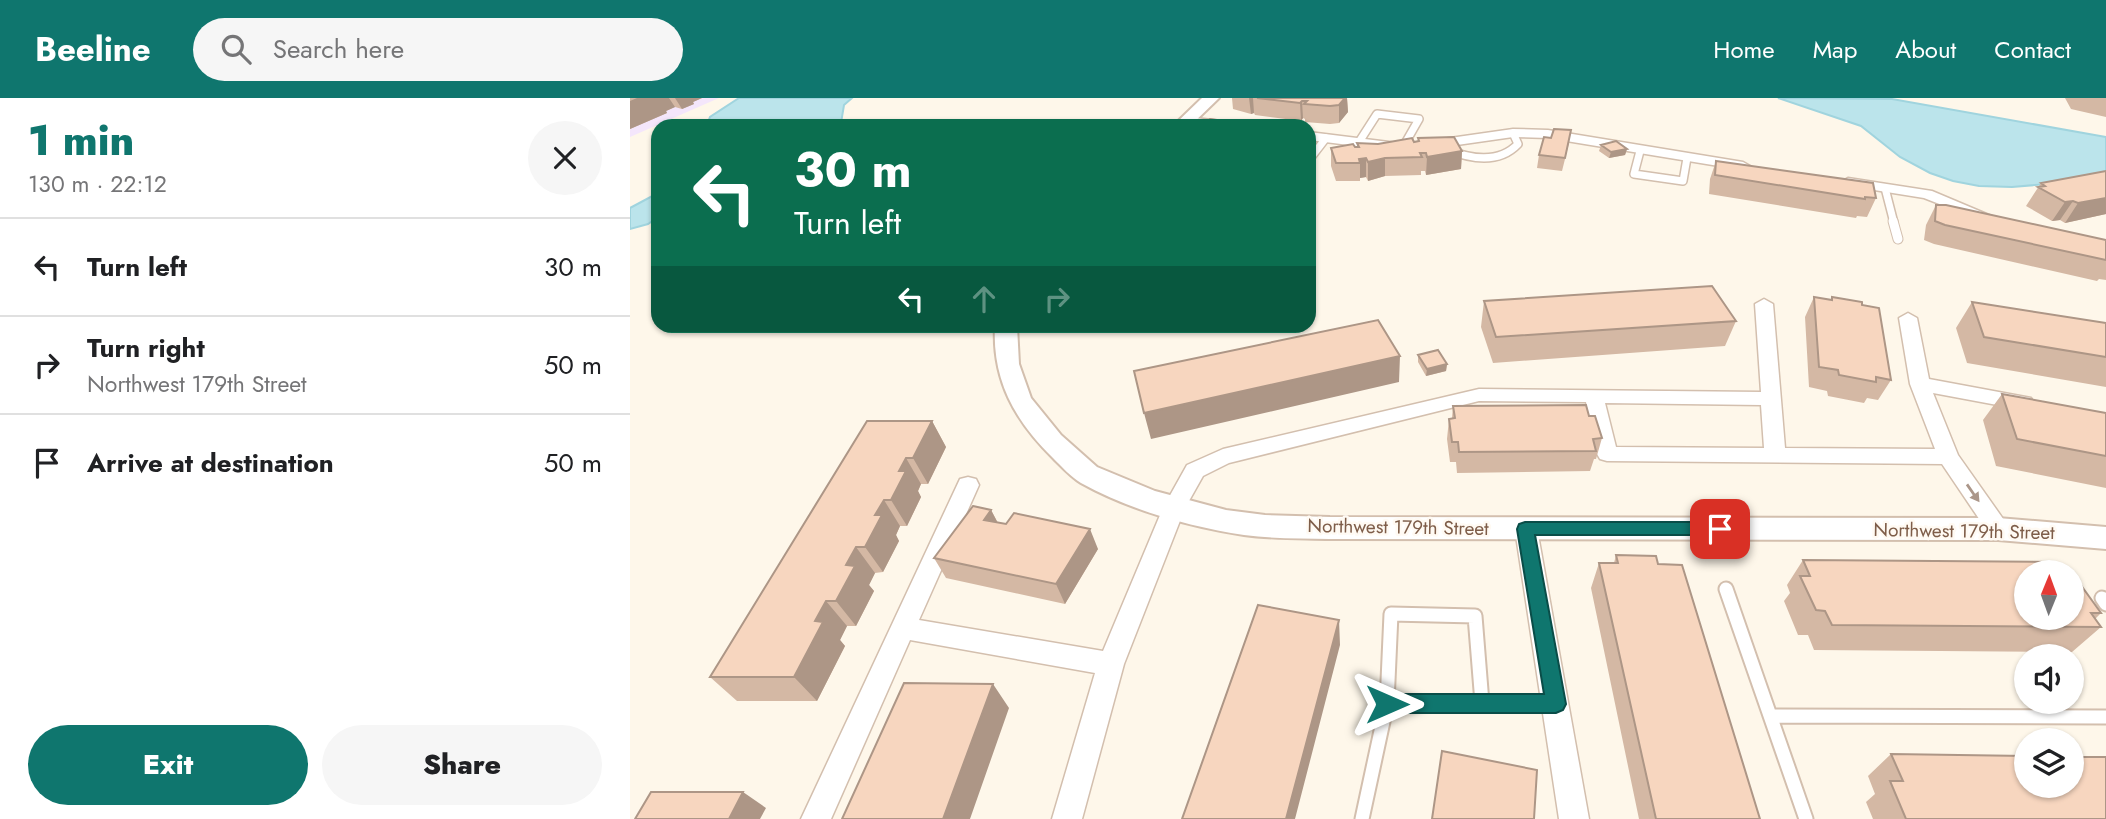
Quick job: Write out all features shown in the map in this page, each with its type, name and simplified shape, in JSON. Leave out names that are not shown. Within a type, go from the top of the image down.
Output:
[{"type":"street","points":[[1188,119],[1211,98]]},
{"type":"street","points":[[1316,137],[1403,147],[1513,133],[1548,134],[1754,168]]},
{"type":"street","points":[[1833,180],[1927,194],[1979,216],[2004,222]]},
{"type":"street","points":[[1764,304],[1775,456]]},
{"type":"street","points":[[1908,318],[1920,384],[1948,457],[1998,529]]},
{"type":"street","name":"Northwest 179th Street","points":[[1005,333],[1007,373],[1021,404],[1045,437],[1089,475],[1174,508],[1245,524],[1330,528],[1998,529],[2106,538]]},
{"type":"street","points":[[1920,384],[2039,406]]},
{"type":"street","points":[[1068,819],[1111,664],[1174,508],[1195,471],[1223,457],[1479,395],[1769,398]]},
{"type":"street","points":[[1594,396],[1608,454],[1948,457]]},
{"type":"street","points":[[816,819],[968,485]]},
{"type":"street","points":[[1525,529],[1574,819]]},
{"type":"street","points":[[903,628],[1111,664]]},
{"type":"lane","points":[[1359,142],[1377,114],[1419,119],[1403,147]]},
{"type":"lane","points":[[1441,144],[1456,154],[1495,157],[1514,149],[1518,138],[1513,133]]},
{"type":"lane","points":[[1316,151],[1326,138]]},
{"type":"lane","points":[[1640,150],[1634,174],[1683,181],[1688,158]]},
{"type":"lane","points":[[1885,188],[1898,239]]},
{"type":"lane","points":[[1726,589],[1806,819]]},
{"type":"lane","points":[[1362,819],[1387,704],[1391,614],[1475,616],[1482,704]]},
{"type":"lane","points":[[1387,704],[1556,704]]},
{"type":"lane","points":[[1770,716],[2106,717]]},
{"type":"shaded area","points":[[630,98],[719,98],[671,119],[651,119],[651,128],[630,137]]},
{"type":"water","points":[[739,98],[852,98],[844,105],[842,119],[709,119]]},
{"type":"water","points":[[1778,98],[1892,99],[2106,137],[2106,179],[2012,187],[1979,186],[1953,181],[1930,173],[1900,157],[1861,126]]},
{"type":"water","points":[[651,197],[651,222],[630,229],[630,208]]},
{"type":"building","points":[[1257,98],[1345,98],[1339,105],[1330,106],[1304,104],[1307,101],[1300,103]]},
{"type":"building","points":[[1554,129],[1571,130],[1565,158],[1539,155],[1544,137],[1551,138]]},
{"type":"building","points":[[1454,137],[1462,151],[1427,157],[1426,153],[1420,153],[1422,157],[1385,158],[1368,162],[1366,158],[1359,159],[1360,163],[1336,163],[1331,148],[1353,144],[1359,147],[1357,143],[1378,144],[1412,138],[1414,142],[1419,141],[1418,138]]},
{"type":"building","points":[[1616,141],[1627,149],[1611,152],[1601,145]]},
{"type":"building","points":[[1716,161],[1873,183],[1876,198],[1865,199],[1715,175]]},
{"type":"building","points":[[2106,171],[2106,198],[2078,203],[2065,202],[2038,187],[2045,186],[2041,183]]},
{"type":"building","points":[[1936,205],[2106,240],[2106,260],[1945,225],[1935,221]]},
{"type":"building","points":[[1712,286],[1736,321],[1496,337],[1484,301]]},
{"type":"building","points":[[1814,297],[1862,302],[1862,305],[1879,308],[1891,380],[1876,377],[1876,382],[1839,375],[1838,370],[1819,367]]},
{"type":"building","points":[[1972,302],[2106,323],[2106,357],[1984,337]]},
{"type":"building","points":[[1378,320],[1400,356],[1144,413],[1134,371]]},
{"type":"building","points":[[1438,350],[1447,364],[1427,369],[1418,355]]},
{"type":"building","points":[[2002,394],[2106,413],[2106,456],[2017,439]]},
{"type":"building","points":[[1586,405],[1589,416],[1595,416],[1602,438],[1593,439],[1596,451],[1459,452],[1458,442],[1452,442],[1449,419],[1455,418],[1453,406]]},
{"type":"building","points":[[867,421],[932,421],[913,458],[906,458],[899,471],[906,471],[891,500],[884,500],[875,515],[882,515],[865,547],[856,547],[846,565],[855,566],[836,601],[826,601],[815,621],[823,622],[794,677],[710,677]]},
{"type":"building","points":[[973,506],[991,510],[984,520],[1006,524],[1014,513],[1090,529],[1056,584],[934,558]]},
{"type":"building","points":[[1616,555],[1656,556],[1658,564],[1682,565],[1760,819],[1656,819],[1599,563],[1618,563]]},
{"type":"building","points":[[1803,560],[2014,562],[2014,626],[1832,625],[1825,611],[1816,610],[1800,576],[1810,576]]},
{"type":"building","points":[[2084,589],[2101,613],[2091,613],[2101,627],[2084,627]]},
{"type":"building","points":[[1258,605],[1339,620],[1286,819],[1182,819]]},
{"type":"building","points":[[904,683],[993,684],[943,819],[842,819]]},
{"type":"building","points":[[1442,751],[1537,770],[1534,819],[1432,819]]},
{"type":"building","points":[[1891,754],[2014,756],[2014,798],[2084,798],[2084,757],[2106,757],[2106,819],[1906,819],[1890,781],[1903,781]]},
{"type":"building","points":[[651,792],[743,792],[729,819],[635,819]]},
{"type":"route","points":[[1387,704],[1556,704],[1525,529],[1720,529]]}]
